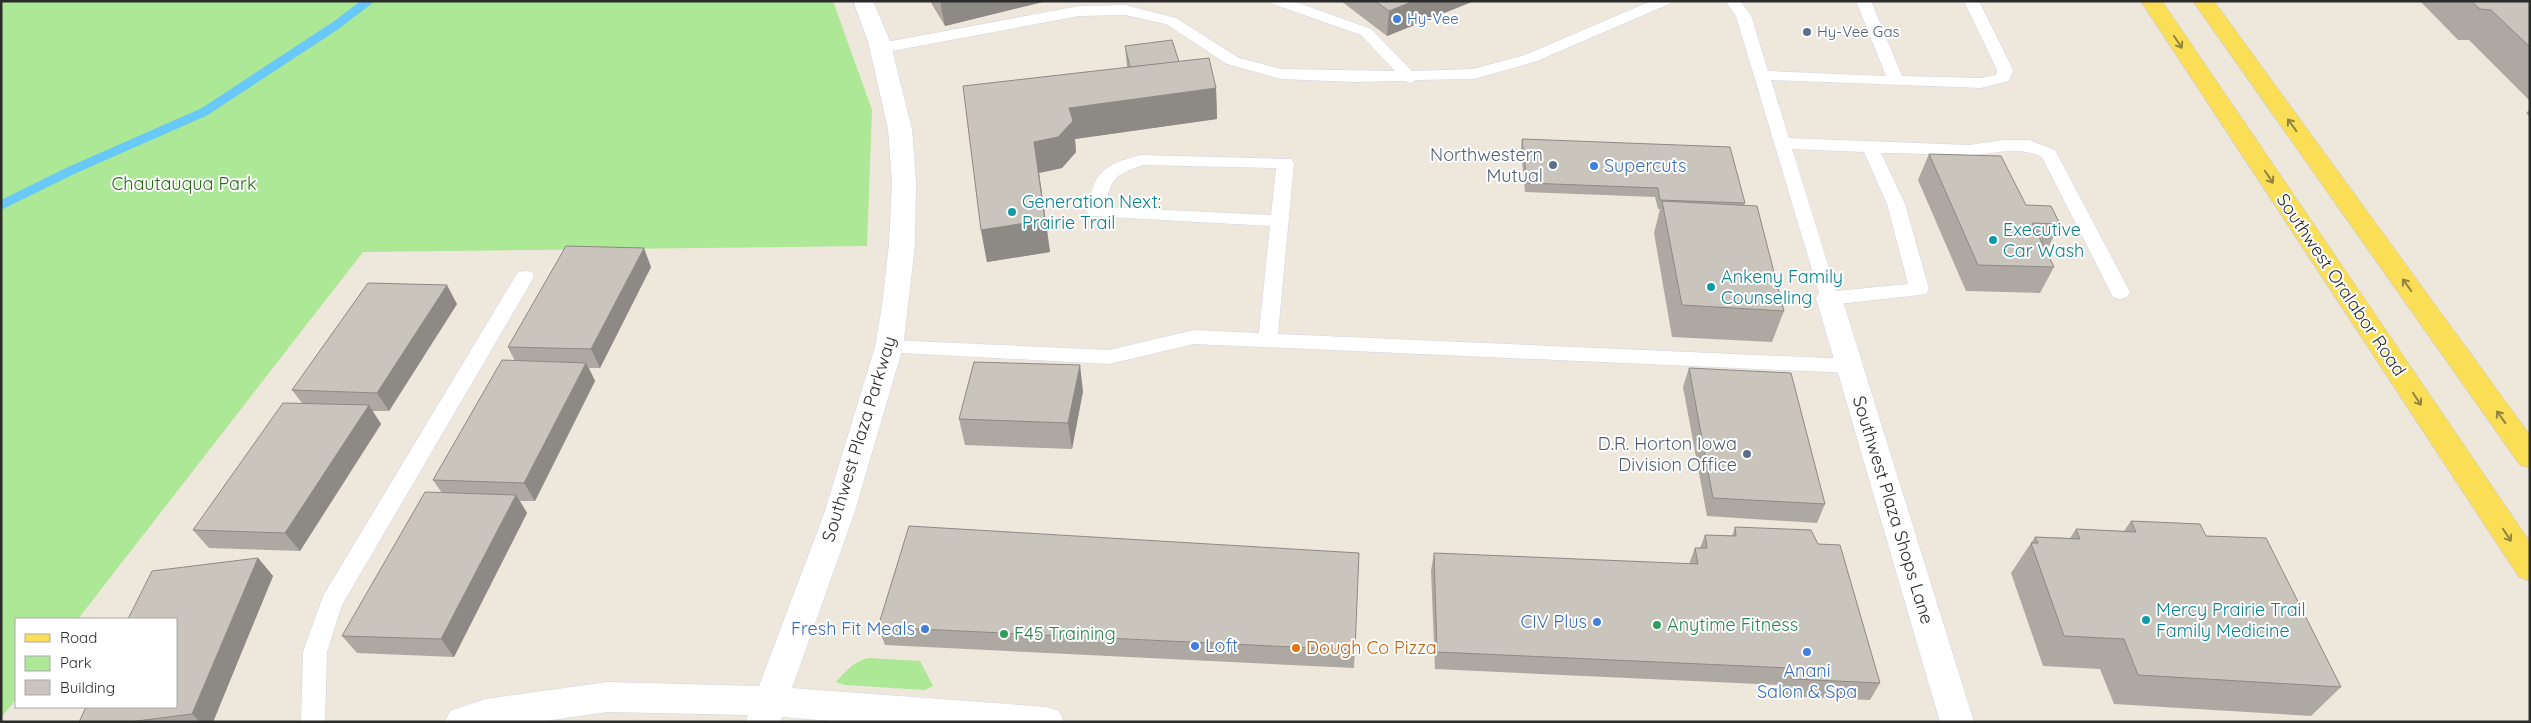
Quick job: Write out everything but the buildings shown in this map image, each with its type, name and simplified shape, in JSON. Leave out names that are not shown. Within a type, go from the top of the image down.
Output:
[{"type":"main road","name":"Southwest Oralabor Road","points":[[2151,1],[2530,568]]},
{"type":"main road","points":[[2203,1],[2530,457]]},
{"type":"street","name":"Southwest Plaza Parkway","points":[[766,712],[839,514],[889,347],[902,244],[904,182],[900,129],[881,48],[863,1]]},
{"type":"street","name":"Southwest Plaza Shops Lane","points":[[1829,298],[1957,722]]},
{"type":"street","points":[[462,722],[485,714],[608,697],[766,712],[1047,722]]},
{"type":"lane","points":[[1278,1],[1366,32],[1410,78]]},
{"type":"lane","points":[[881,48],[1079,6],[1125,10],[1171,21],[1233,61],[1281,74],[1410,78],[1474,74],[1531,58],[1664,1]]},
{"type":"lane","points":[[1732,1],[1742,15],[1829,298],[1919,289],[1896,204],[1870,147]]},
{"type":"lane","points":[[1863,1],[1896,81]]},
{"type":"lane","points":[[1760,75],[1980,83],[2003,78],[2005,70],[1971,1]]},
{"type":"lane","points":[[1781,143],[1969,150],[2003,145],[2029,145],[2049,154],[2120,292]]},
{"type":"lane","points":[[1268,340],[1280,220],[1285,163],[1141,160],[1111,170],[1100,187],[1096,212],[1280,220]]},
{"type":"lane","points":[[313,722],[315,652],[331,603],[525,277]]},
{"type":"lane","points":[[889,347],[1109,357],[1194,337],[1850,366]]},
{"type":"green space","name":"Chautauqua Park","points":[[1,1],[833,1],[872,110],[867,246],[363,252],[79,618],[15,618],[15,700],[1,718]]},
{"type":"green space","points":[[869,658],[920,661],[933,686],[925,690],[845,685],[836,682],[855,664]]},
{"type":"waterway","points":[[1,205],[70,171],[204,112],[335,26],[368,1]]},
{"type":"place","name":"Hy-Vee","points":[[1397,19]]},
{"type":"place","name":"Hy-Vee Gas","points":[[1807,32]]},
{"type":"place","name":"Northwestern Mutual","points":[[1553,165]]},
{"type":"place","name":"Supercuts","points":[[1594,166]]},
{"type":"place","name":"Generation Next: Prairie Trail","points":[[1012,212]]},
{"type":"place","name":"Executive Car Wash","points":[[1993,240]]},
{"type":"place","name":"Ankeny Family Counseling","points":[[1711,287]]},
{"type":"place","name":"D.R. Horton Iowa Division Office","points":[[1747,454]]},
{"type":"place","name":"Mercy Prairie Trail Family Medicine","points":[[2146,620]]},
{"type":"place","name":"CIV Plus","points":[[1597,622]]},
{"type":"place","name":"Anytime Fitness","points":[[1657,625]]},
{"type":"place","name":"Fresh Fit Meals","points":[[925,629]]},
{"type":"place","name":"F45 Training","points":[[1004,634]]},
{"type":"place","name":"Loft","points":[[1195,646]]},
{"type":"place","name":"Dough Co Pizza","points":[[1296,648]]},
{"type":"place","name":"Anani Salon & Spa","points":[[1807,652]]}]
